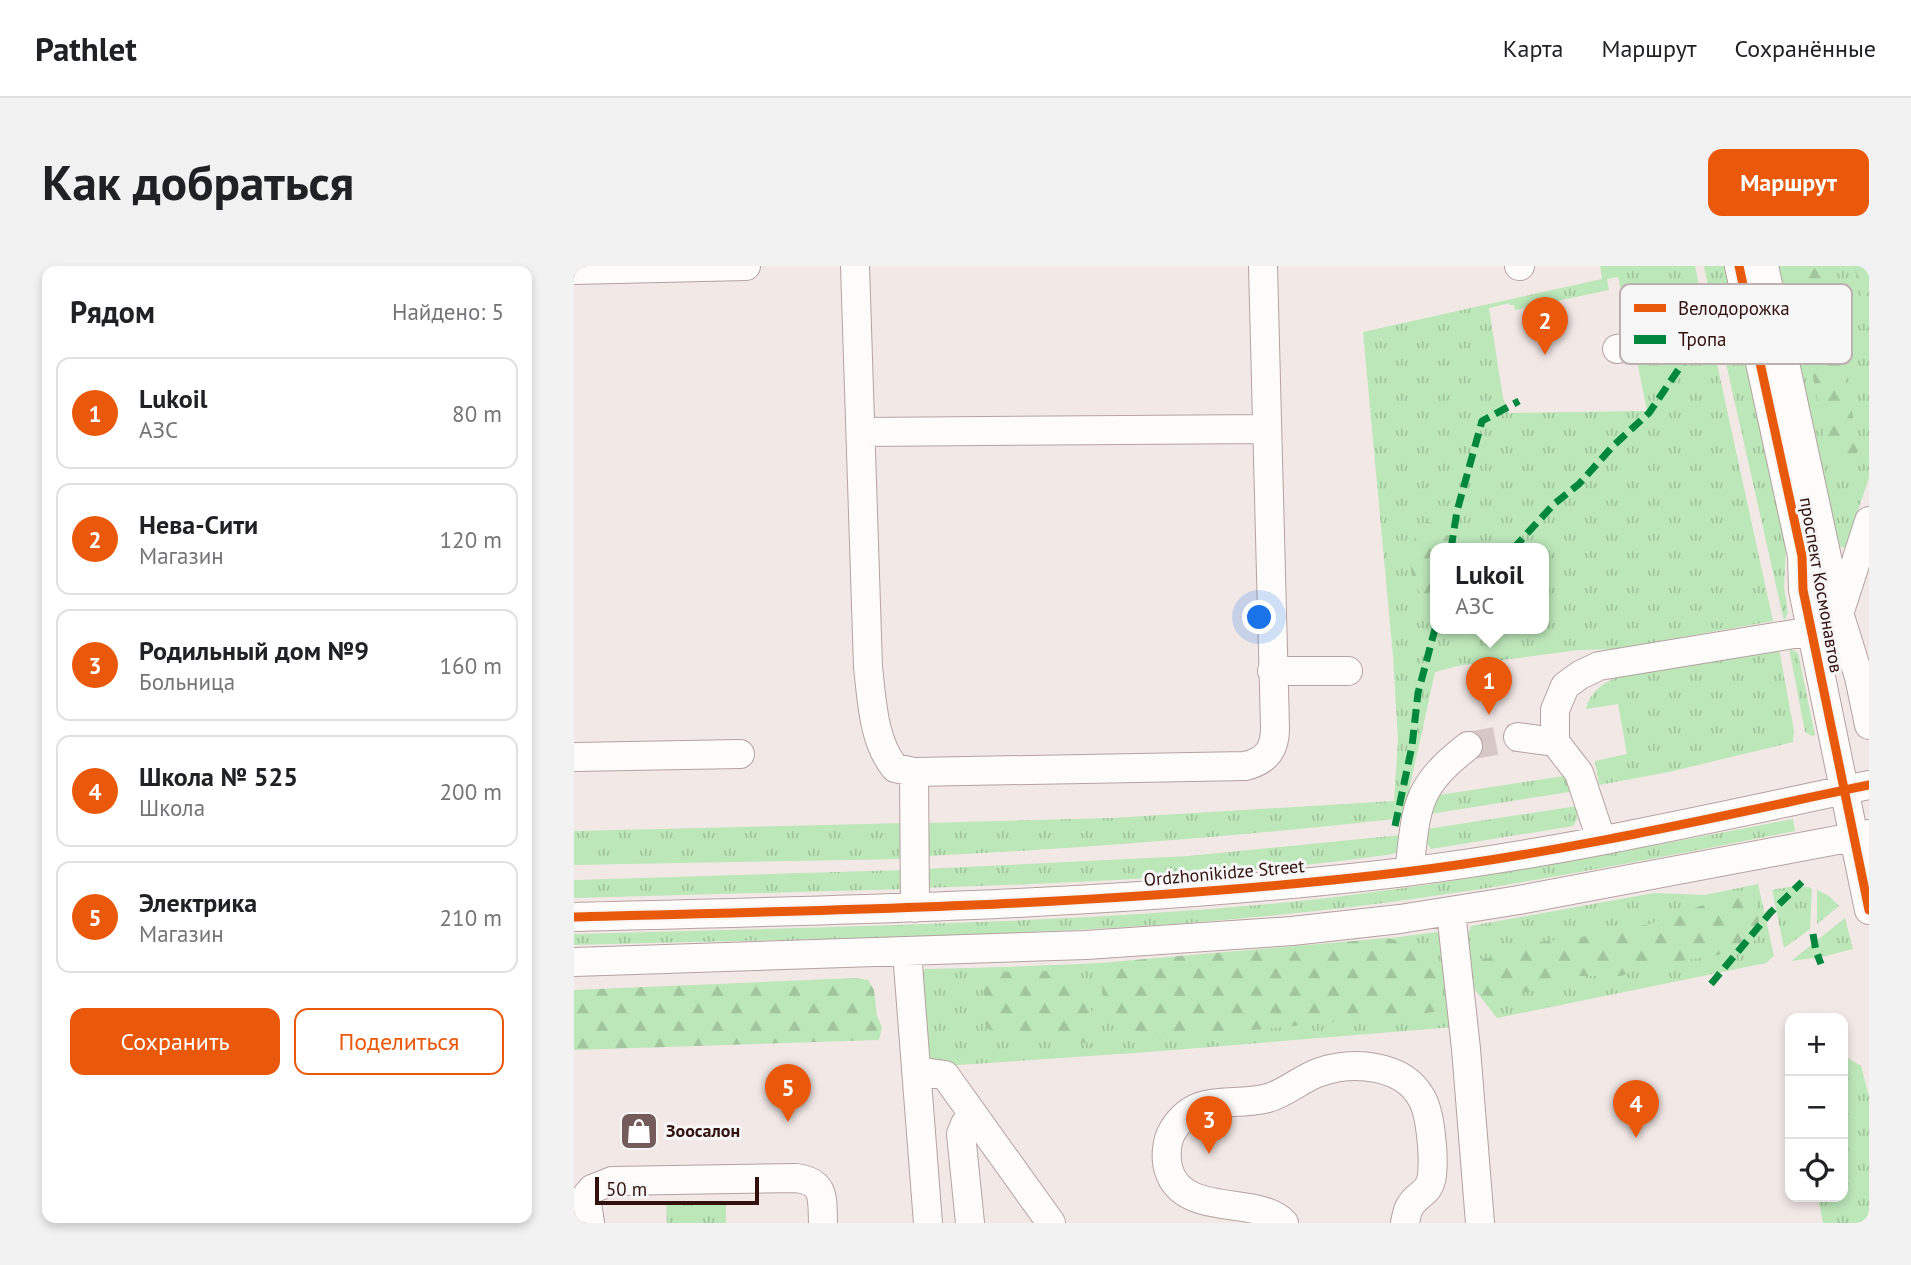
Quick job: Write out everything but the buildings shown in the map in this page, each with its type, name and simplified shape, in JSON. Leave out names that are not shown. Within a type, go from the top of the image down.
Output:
[{"type":"street","points":[[574,270],[746,266]]},
{"type":"street","points":[[855,266],[868,667],[873,710],[884,754],[895,768],[914,772],[1245,766],[1258,763],[1269,755],[1275,741],[1263,266]]},
{"type":"street","name":"проспект Космонавтов","points":[[1740,266],[1748,284]]},
{"type":"street","name":"проспект Космонавтов","points":[[1764,266],[1764,284]]},
{"type":"street","name":"проспект Космонавтов","points":[[1771,364],[1802,556],[1802,590],[1857,788],[1869,910]]},
{"type":"street","name":"проспект Космонавтов","points":[[1775,364],[1839,613],[1859,677],[1869,725]]},
{"type":"street","points":[[862,432],[1267,429]]},
{"type":"street","points":[[1839,613],[1869,521]]},
{"type":"street","points":[[1601,839],[1579,773],[1555,742],[1555,710],[1565,686],[1599,666],[1812,631]]},
{"type":"street","points":[[1272,671],[1348,671]]},
{"type":"street","points":[[1518,737],[1555,742]]},
{"type":"street","points":[[1409,871],[1416,823],[1426,790],[1450,761],[1468,746]]},
{"type":"street","points":[[574,757],[740,754]]},
{"type":"street","points":[[914,772],[915,908]]},
{"type":"street","name":"Ordzhonikidze Street","points":[[574,917],[915,908],[1286,885],[1409,871],[1601,839],[1857,788]]},
{"type":"street","points":[[574,962],[907,952],[1292,931],[1451,912],[1862,835]]},
{"type":"street","points":[[1451,912],[1480,1223]]},
{"type":"street","points":[[907,952],[928,1223]]},
{"type":"street","points":[[1284,1223],[1264,1212],[1203,1200],[1175,1184],[1168,1170],[1166,1154],[1169,1136],[1179,1120],[1192,1109],[1209,1104],[1268,1098],[1321,1072],[1370,1067],[1392,1073],[1409,1083],[1421,1096],[1428,1115],[1433,1172],[1430,1187],[1409,1206],[1405,1223]]},
{"type":"street","points":[[916,1071],[944,1075],[1051,1223]]},
{"type":"street","points":[[970,1223],[961,1134],[965,1124],[974,1118]]},
{"type":"street","points":[[584,1206],[592,1189],[612,1181],[796,1178],[814,1183],[819,1189],[823,1223]]},
{"type":"green space","points":[[1600,266],[1695,266],[1699,284],[1620,286],[1618,277],[1607,279],[1609,290],[1515,310],[1514,305],[1509,303],[1489,308],[1503,398],[1509,413],[1647,411],[1638,364],[1717,364],[1773,621],[1616,649],[1578,650],[1457,666],[1435,672],[1403,818],[1166,841],[928,856],[924,823],[1112,818],[1394,801],[1398,740],[1393,656],[1363,332],[1602,279]]},
{"type":"green space","points":[[1704,266],[1727,266],[1731,284],[1708,284]]},
{"type":"green space","points":[[1776,266],[1869,266],[1869,478],[1845,548],[1838,546],[1798,364],[1852,364],[1852,284],[1780,284]]},
{"type":"green space","points":[[1790,266],[1820,266],[1824,284],[1794,284]]},
{"type":"green space","points":[[1854,266],[1869,266],[1869,331]]},
{"type":"green space","points":[[1726,364],[1748,364],[1786,548],[1784,587],[1788,613],[1784,621]]},
{"type":"green space","points":[[1810,364],[1842,364],[1858,439],[1858,451],[1851,461],[1838,460],[1828,450]]},
{"type":"green space","points":[[1420,524],[1433,524],[1454,543],[1430,543],[1430,592],[1421,594],[1411,569],[1414,541]]},
{"type":"green space","points":[[1789,648],[1798,653],[1815,735],[1812,736],[1805,732]]},
{"type":"green space","points":[[1779,649],[1794,731],[1793,742],[1669,772],[1599,785],[1595,761],[1627,754],[1618,704],[1586,709],[1599,688],[1622,676]]},
{"type":"green space","points":[[1564,776],[1575,791],[1430,814],[1439,795]]},
{"type":"green space","points":[[1577,806],[1577,819],[1573,826],[1431,849],[1425,841],[1427,829]]},
{"type":"green space","points":[[1793,819],[1795,831],[1518,883],[1351,907],[1060,931],[574,945],[574,934],[1009,921],[1270,904],[1467,878]]},
{"type":"green space","points":[[906,823],[903,859],[574,865],[574,831]]},
{"type":"green space","points":[[1401,835],[1393,854],[1334,862],[1158,877],[922,888],[924,869],[1189,856]]},
{"type":"green space","points":[[903,870],[907,889],[574,898],[574,880]]},
{"type":"green space","points":[[1758,884],[1774,956],[1766,963],[1497,1018],[1468,981],[1465,944],[1471,926],[1654,893],[1705,895]]},
{"type":"green space","points":[[1789,887],[1812,889],[1810,929],[1784,948],[1772,890]]},
{"type":"green space","points":[[1817,890],[1829,896],[1839,906],[1817,924]]},
{"type":"green space","points":[[1749,892],[1758,914],[1757,938],[1748,946],[1718,955],[1644,967],[1621,976],[1577,976],[1563,980],[1554,987],[1490,999],[1479,993],[1470,975],[1474,960],[1505,956],[1525,943],[1571,939],[1650,924]]},
{"type":"green space","points":[[1845,918],[1853,949],[1791,961]]},
{"type":"green space","points":[[1437,932],[1440,935],[1454,1027],[943,1066],[925,1058],[921,978],[924,969],[1181,958]]},
{"type":"green space","points":[[1387,938],[1413,945],[1433,945],[1443,1004],[1434,1012],[1150,1040],[1121,1027],[1103,1009],[1102,971],[1111,962]]},
{"type":"green space","points":[[1074,971],[1091,1010],[1095,1034],[1087,1043],[1042,1036],[997,1034],[987,1028],[981,1016],[985,998],[976,983],[982,972]]},
{"type":"green space","points":[[856,978],[868,980],[874,990],[877,1016],[882,1027],[879,1040],[574,1050],[574,990]]},
{"type":"green space","points":[[1848,1058],[1861,1066],[1869,1096],[1869,1223],[1823,1223],[1819,1202],[1848,1202]]},
{"type":"green space","points":[[726,1201],[726,1223],[667,1223],[666,1202]]},
{"type":"tunnel","points":[[1468,746],[1518,737]]},
{"type":"marked path","points":[[1518,543],[1554,504],[1579,484],[1613,446],[1649,413],[1682,364]]},
{"type":"marked path","points":[[1452,543],[1457,511],[1482,421],[1519,401]]},
{"type":"marked path","points":[[1395,826],[1412,746],[1418,693],[1434,634]]},
{"type":"marked path","points":[[1711,984],[1770,913],[1802,882]]},
{"type":"marked path","points":[[1813,934],[1821,964]]},
{"type":"cycle path","points":[[1739,266],[1743,284]]},
{"type":"cycle path","points":[[1760,364],[1802,556],[1803,590],[1869,910]]},
{"type":"cycle path","points":[[574,917],[990,904],[1301,883],[1405,872],[1522,855],[1869,785]]},
{"type":"place","name":"Нева-Сити","points":[[1545,355]]},
{"type":"place","name":"Lukoil","points":[[1489,715]]},
{"type":"place","name":"Электрика","points":[[788,1122]]},
{"type":"place","name":"Зоосалон","points":[[639,1131]]},
{"type":"place","name":"Школа № 525","points":[[1636,1138]]},
{"type":"place","name":"Родильный дом №9","points":[[1209,1154]]}]
